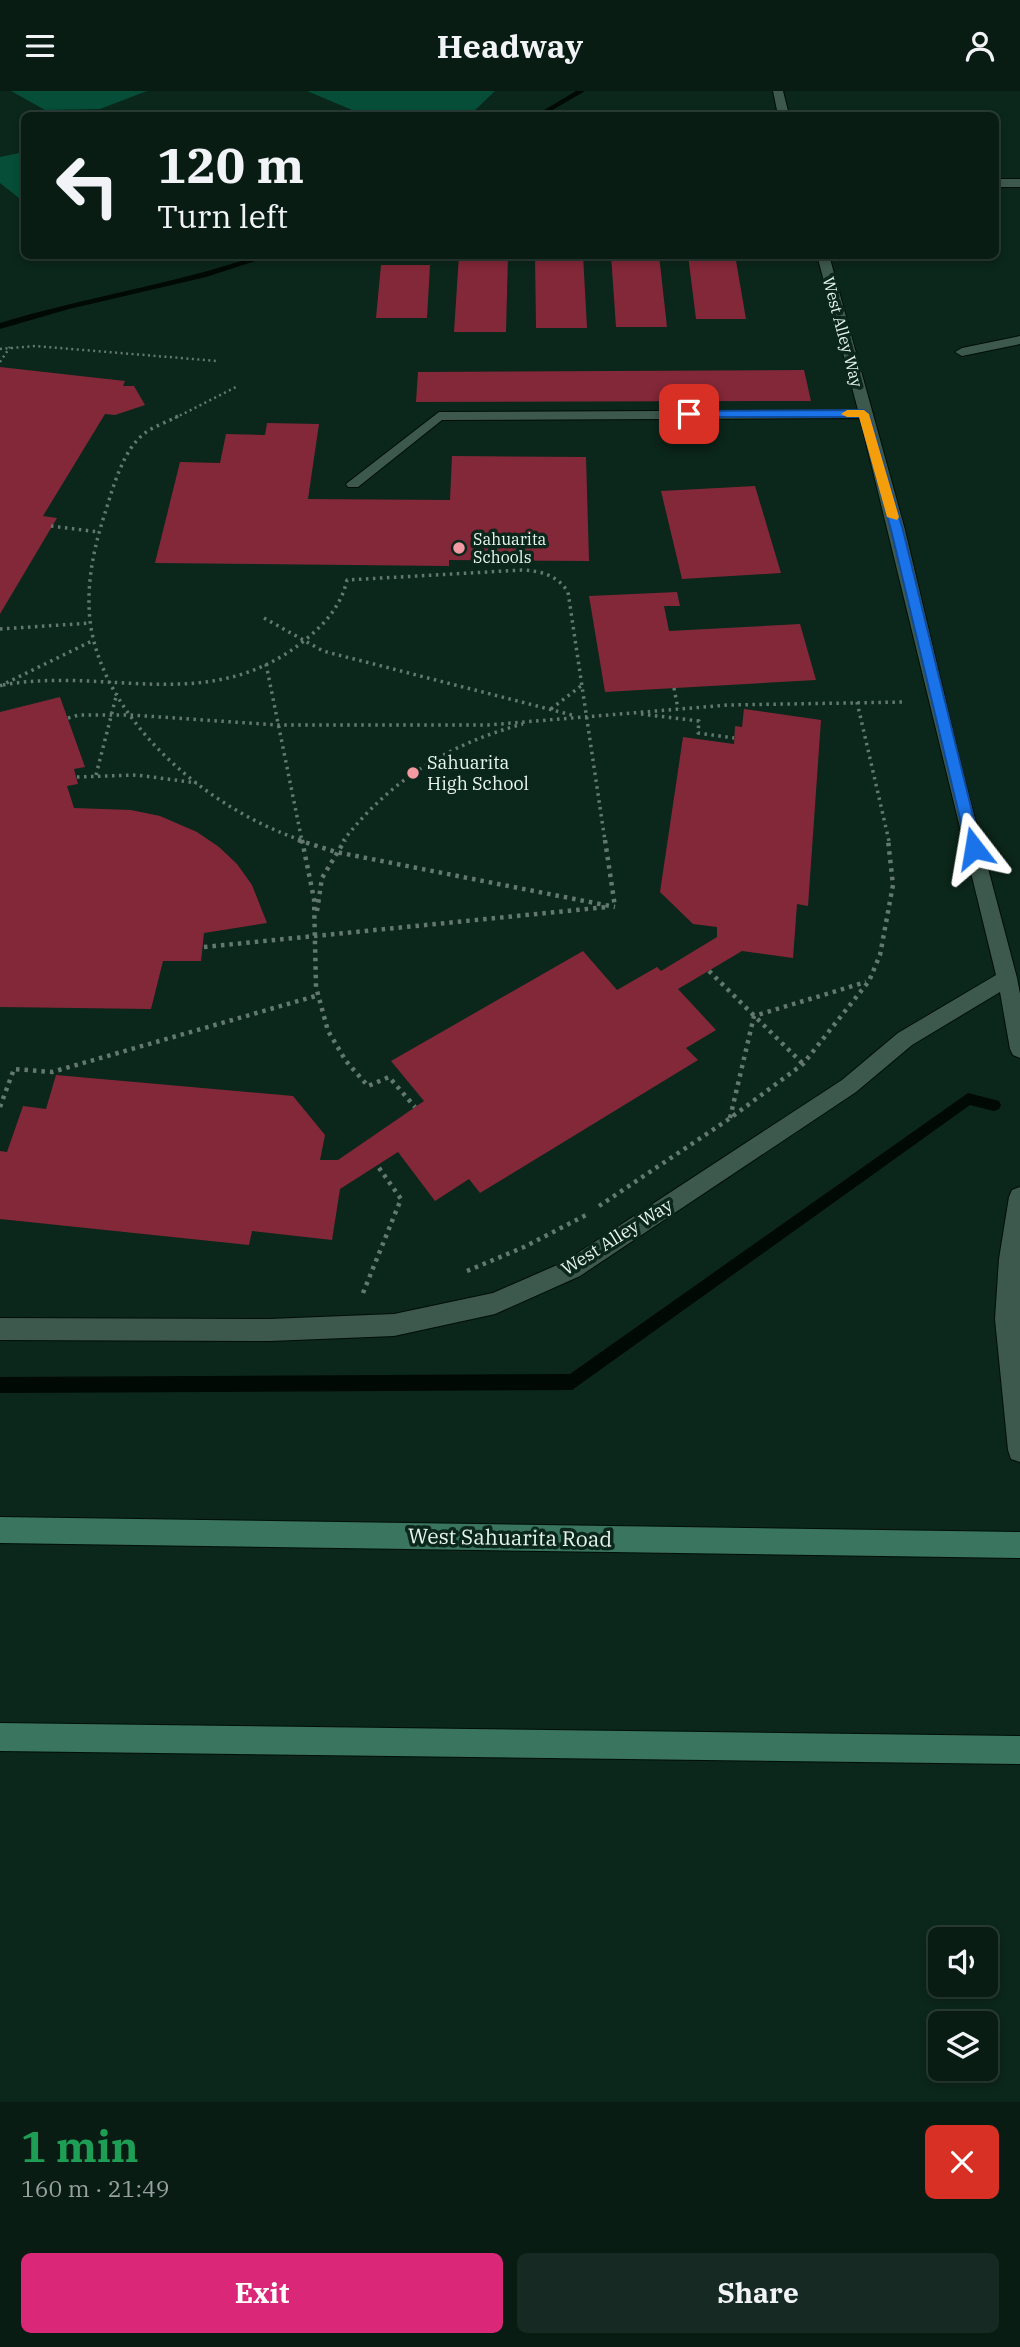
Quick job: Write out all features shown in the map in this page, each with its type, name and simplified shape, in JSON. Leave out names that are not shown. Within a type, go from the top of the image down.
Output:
[{"type":"main road","name":"West Sahuarita Road","points":[[0,1530],[1020,1545]]},
{"type":"main road","points":[[0,1737],[1020,1750]]},
{"type":"street","points":[[778,91],[783,112]]},
{"type":"street","points":[[999,183],[1020,183]]},
{"type":"street","name":"West Alley Way","points":[[824,259],[897,530],[1007,978],[1020,1049]]},
{"type":"street","points":[[962,352],[1020,340]]},
{"type":"street","points":[[353,484],[439,416],[864,414]]},
{"type":"street","name":"West Alley Way","points":[[0,1329],[270,1330],[394,1325],[495,1303],[572,1269],[849,1086],[905,1039],[1007,978]]},
{"type":"street","points":[[1020,1198],[1010,1259],[1007,1319],[1020,1450]]},
{"type":"path","points":[[0,362],[10,346]]},
{"type":"path","points":[[0,349],[10,346],[217,361]]},
{"type":"path","points":[[238,386],[144,434],[113,491],[99,532],[88,607],[94,640],[103,667],[131,715],[151,742],[173,764],[269,829],[302,843],[615,907]]},
{"type":"path","points":[[51,526],[99,532]]},
{"type":"path","points":[[2,685],[40,679],[148,686],[198,683],[228,677],[266,664],[304,642],[335,610],[347,580],[535,571],[549,574],[563,582],[568,592],[615,907]]},
{"type":"path","points":[[264,618],[323,651],[576,716]]},
{"type":"path","points":[[0,629],[91,623]]},
{"type":"path","points":[[2,685],[94,640]]},
{"type":"path","points":[[266,664],[314,899],[319,995],[328,1031],[346,1061],[368,1086],[389,1077],[415,1107]]},
{"type":"path","points":[[550,709],[581,686]]},
{"type":"path","points":[[674,688],[678,709]]},
{"type":"path","points":[[96,775],[117,692]]},
{"type":"path","points":[[68,718],[131,715],[277,725],[461,725],[802,702],[938,703]]},
{"type":"path","points":[[457,1274],[483,1266],[584,1216],[729,1119],[803,1064],[869,981],[880,955],[893,885],[890,848],[857,702]]},
{"type":"path","points":[[630,712],[699,721],[698,733],[734,738]]},
{"type":"path","points":[[315,936],[320,884],[336,852],[357,821],[382,796],[428,760],[508,727],[544,719]]},
{"type":"path","points":[[77,777],[165,777],[199,783]]},
{"type":"path","points":[[204,947],[615,907]]},
{"type":"path","points":[[709,971],[803,1064]]},
{"type":"path","points":[[754,1016],[869,981]]},
{"type":"path","points":[[0,1107],[13,1069],[52,1072],[319,995]]},
{"type":"path","points":[[729,1119],[754,1016]]},
{"type":"path","points":[[362,1294],[401,1199],[377,1165]]},
{"type":"path","points":[[352,1294],[374,1292]]},
{"type":"green space","points":[[11,91],[147,91],[100,109],[45,110]]},
{"type":"green space","points":[[307,91],[495,91],[473,112],[357,112]]},
{"type":"green space","points":[[21,153],[21,200],[0,183],[0,157]]},
{"type":"building","points":[[459,259],[508,259],[506,332],[454,332]]},
{"type":"building","points":[[535,259],[583,259],[587,328],[536,328]]},
{"type":"building","points":[[611,259],[659,259],[667,327],[616,327]]},
{"type":"building","points":[[688,259],[736,259],[746,319],[696,319]]},
{"type":"building","points":[[381,265],[430,265],[427,318],[376,318]]},
{"type":"building","points":[[0,367],[125,381],[123,386],[134,386],[145,405],[115,415],[105,414],[43,516],[57,518],[0,614]]},
{"type":"building","points":[[804,370],[811,401],[416,402],[418,372]]},
{"type":"building","points":[[267,423],[319,424],[308,499],[450,500],[452,456],[586,457],[589,561],[449,560],[449,566],[155,563],[180,462],[220,463],[226,434],[265,435]]},
{"type":"building","points":[[755,486],[781,573],[682,579],[661,491]]},
{"type":"building","points":[[677,592],[680,606],[664,606],[669,631],[800,624],[816,680],[605,692],[589,596]]},
{"type":"building","points":[[60,697],[85,767],[74,769],[78,784],[67,786],[74,808],[131,810],[160,816],[197,832],[237,864],[252,885],[267,923],[204,933],[201,961],[163,961],[151,1009],[0,1007],[0,712]]},
{"type":"building","points":[[744,709],[821,720],[808,906],[797,904],[793,958],[742,951],[678,989],[716,1030],[686,1048],[698,1060],[480,1193],[469,1179],[435,1201],[398,1152],[340,1189],[332,1240],[252,1231],[249,1245],[0,1219],[0,1151],[7,1152],[23,1106],[46,1109],[56,1075],[293,1096],[325,1135],[320,1160],[338,1160],[424,1101],[391,1061],[583,951],[617,990],[657,967],[661,971],[717,937],[717,927],[693,924],[660,892],[683,737],[734,744],[735,726],[742,727]]},
{"type":"waterway","points":[[545,112],[581,91]]},
{"type":"waterway","points":[[0,326],[67,307],[203,276],[258,259]]},
{"type":"waterway","points":[[0,1385],[572,1382],[968,1099],[994,1105]]},
{"type":"slow traffic","points":[[847,414],[864,414],[893,517]]},
{"type":"place","name":"Sahuarita Schools","points":[[459,548]]},
{"type":"place","name":"Sahuarita High School","points":[[413,773]]},
{"type":"route","points":[[689,414],[864,414],[897,530],[974,848]]}]
